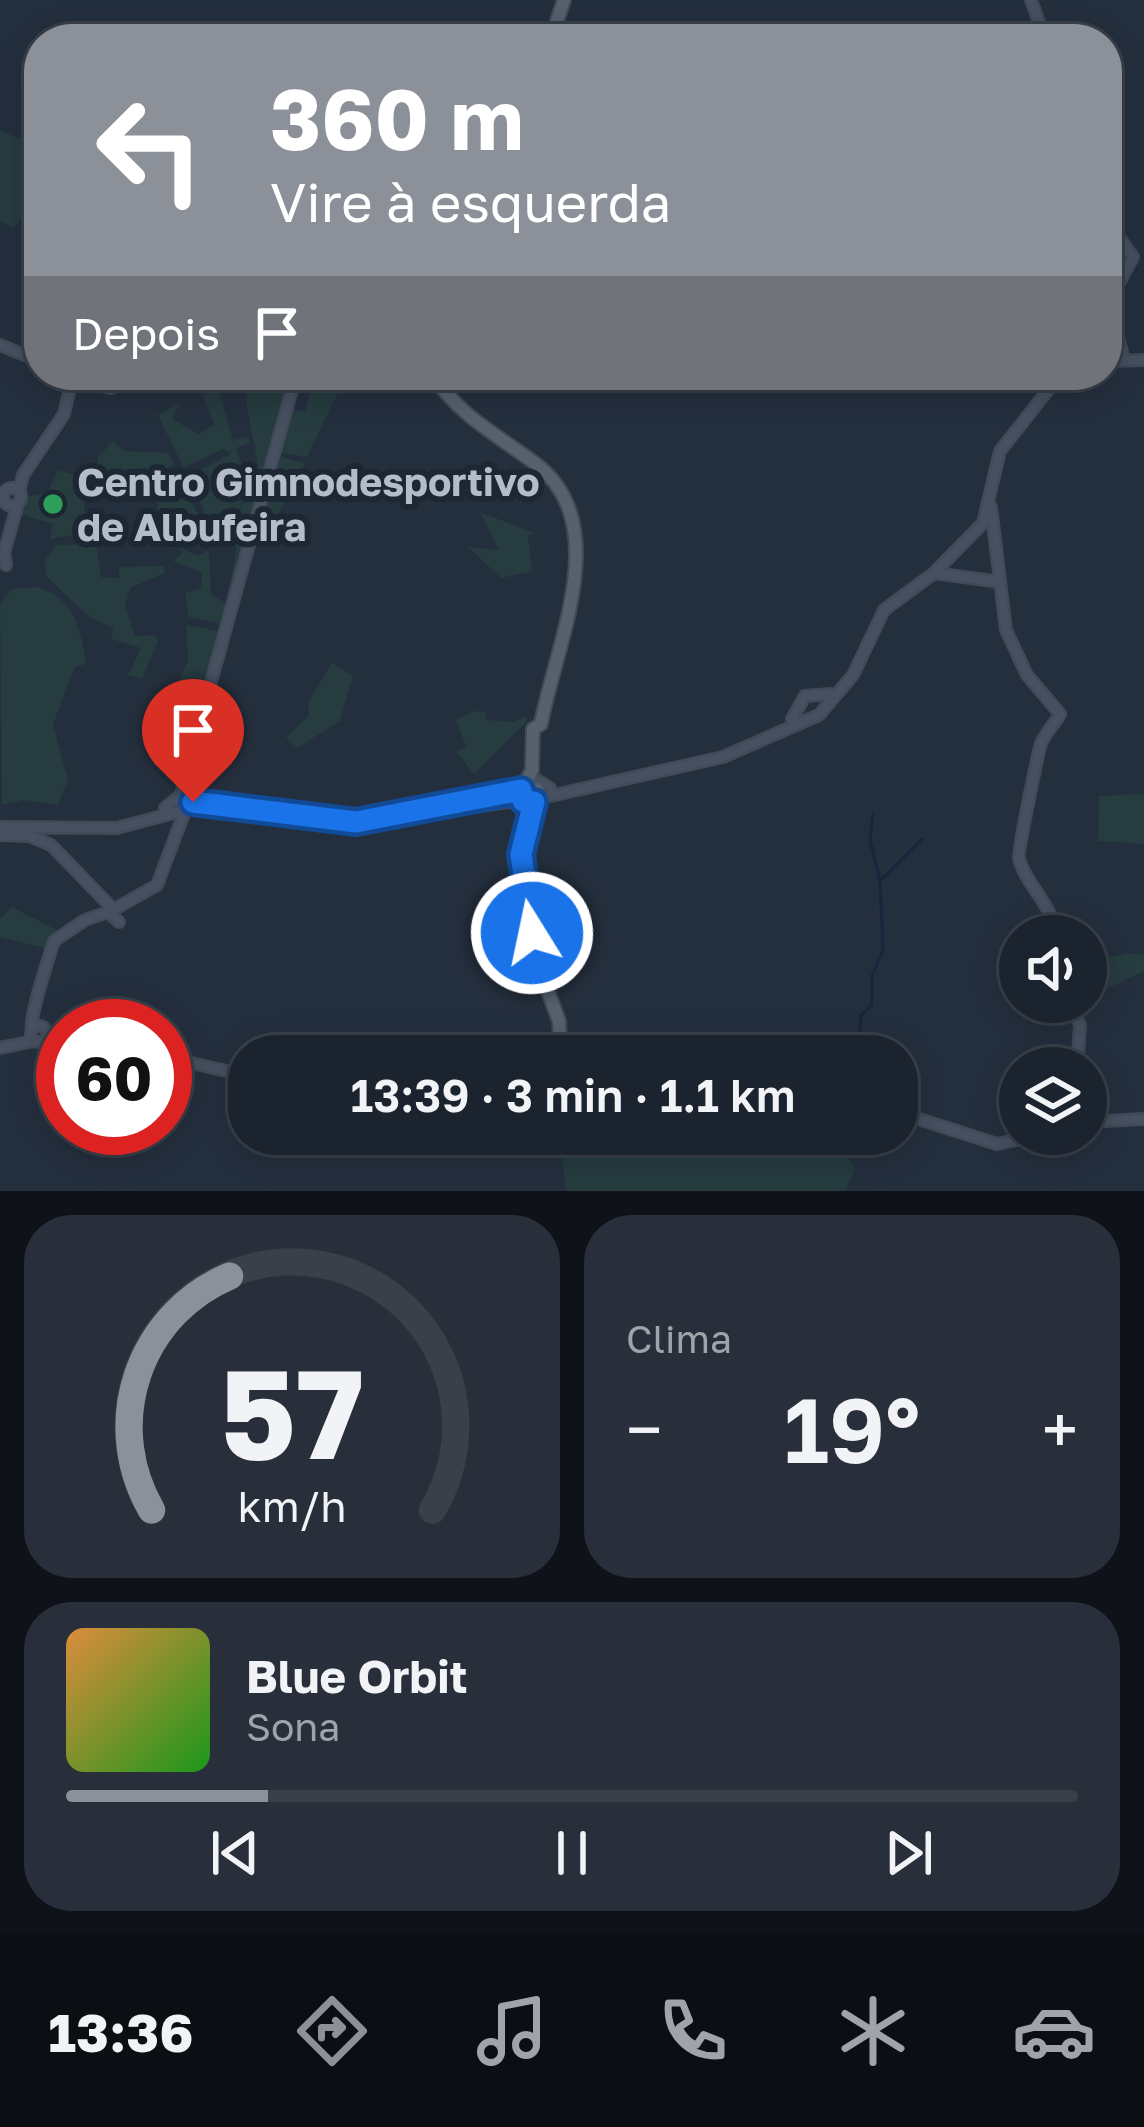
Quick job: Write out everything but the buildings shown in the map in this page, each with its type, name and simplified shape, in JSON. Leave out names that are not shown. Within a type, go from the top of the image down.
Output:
[{"type":"main road","points":[[443,390],[456,409],[536,464],[568,499],[574,590],[540,733],[521,845],[523,896],[560,1035]]},
{"type":"street","points":[[1122,352],[1124,360],[1142,360],[1144,376]]},
{"type":"street","points":[[0,578],[7,574],[2,561],[14,497],[23,475],[64,414],[70,390]]},
{"type":"street","points":[[37,999],[54,941],[157,885],[183,805],[293,390]]},
{"type":"street","points":[[1048,390],[1000,451],[991,507],[1001,612],[1021,665],[1060,715],[1040,748],[1018,855],[1052,915]]},
{"type":"street","points":[[0,828],[103,825],[183,805],[270,811],[351,825],[736,754],[823,708],[850,680],[884,610],[934,573],[979,528],[991,507]]},
{"type":"street","points":[[934,573],[1000,582]]},
{"type":"street","points":[[532,792],[730,752],[794,718],[805,696],[828,696],[850,680]]},
{"type":"street","points":[[817,695],[823,708]]},
{"type":"street","points":[[800,706],[811,717]]},
{"type":"street","points":[[0,828],[49,846],[109,909]]},
{"type":"street","points":[[1,1047],[36,1040]]},
{"type":"street","points":[[192,1063],[228,1071]]},
{"type":"street","points":[[918,1119],[999,1144]]},
{"type":"street","points":[[1107,1119],[1144,1119]]},
{"type":"green space","points":[[0,131],[24,140],[24,214],[13,229],[0,220]]},
{"type":"green space","points":[[218,390],[233,440],[248,437],[250,443],[236,448],[241,463],[254,467],[232,531],[207,518],[189,476],[231,454],[224,449],[183,467],[158,415],[179,404],[172,419],[198,434],[215,425],[203,397]]},
{"type":"green space","points":[[249,390],[290,394],[249,538],[240,535],[235,523],[258,465],[246,401]]},
{"type":"green space","points":[[311,390],[339,390],[307,457],[282,453],[291,409],[305,412]]},
{"type":"green space","points":[[113,441],[124,451],[169,453],[175,465],[159,471],[95,474],[98,457]]},
{"type":"green space","points":[[281,457],[305,463],[275,520],[271,543],[258,539]]},
{"type":"green space","points":[[176,468],[201,521],[168,529],[158,525],[157,474]]},
{"type":"green space","name":"Centro Gimnodesportivo de Albufeira","points":[[58,470],[84,478],[85,533],[50,539],[53,524],[16,513],[25,497],[47,493]]},
{"type":"green space","points":[[480,512],[534,533],[528,536],[532,571],[501,578],[468,547],[499,550]]},
{"type":"green space","points":[[220,525],[249,543],[227,625],[189,617],[185,593],[201,588],[202,572],[173,561],[183,553],[179,547],[198,556],[209,550],[211,595],[226,603],[237,547]]},
{"type":"green space","points":[[96,544],[101,577],[120,578],[118,567],[163,566],[165,573],[130,588],[125,606],[135,636],[155,635],[158,641],[142,679],[128,675],[141,648],[111,639],[113,627],[85,613],[46,576],[45,560],[57,545]]},
{"type":"green space","points":[[38,587],[60,599],[74,616],[86,664],[75,667],[53,724],[68,780],[58,805],[23,800],[2,805],[0,603],[12,589]]},
{"type":"green space","points":[[186,625],[222,632],[184,763],[160,756],[154,732],[167,689],[175,689],[188,660]]},
{"type":"green space","points":[[332,663],[353,676],[340,721],[297,748],[286,737],[309,715],[308,702]]},
{"type":"green space","points":[[474,711],[486,713],[486,720],[515,722],[525,716],[527,721],[474,774],[456,752],[466,746],[456,720]]},
{"type":"green space","points":[[1144,794],[1144,844],[1098,841],[1099,796]]},
{"type":"green space","points":[[12,907],[58,931],[45,948],[0,937],[0,919]]},
{"type":"green space","points":[[1144,955],[1144,971],[1107,989],[1107,957]]},
{"type":"green space","points":[[562,1155],[847,1155],[855,1168],[846,1191],[566,1191]]},
{"type":"waterway","points":[[873,814],[870,840],[880,881]]},
{"type":"waterway","points":[[859,1035],[861,1015],[872,1005],[872,976],[883,950],[880,881],[922,839]]},
{"type":"place","name":"Centro Gimnodesportivo de Albufeira","points":[[53,504]]},
{"type":"route","points":[[193,802],[266,806],[356,822],[521,790],[523,801],[534,802],[521,845],[521,886],[532,933]]}]
